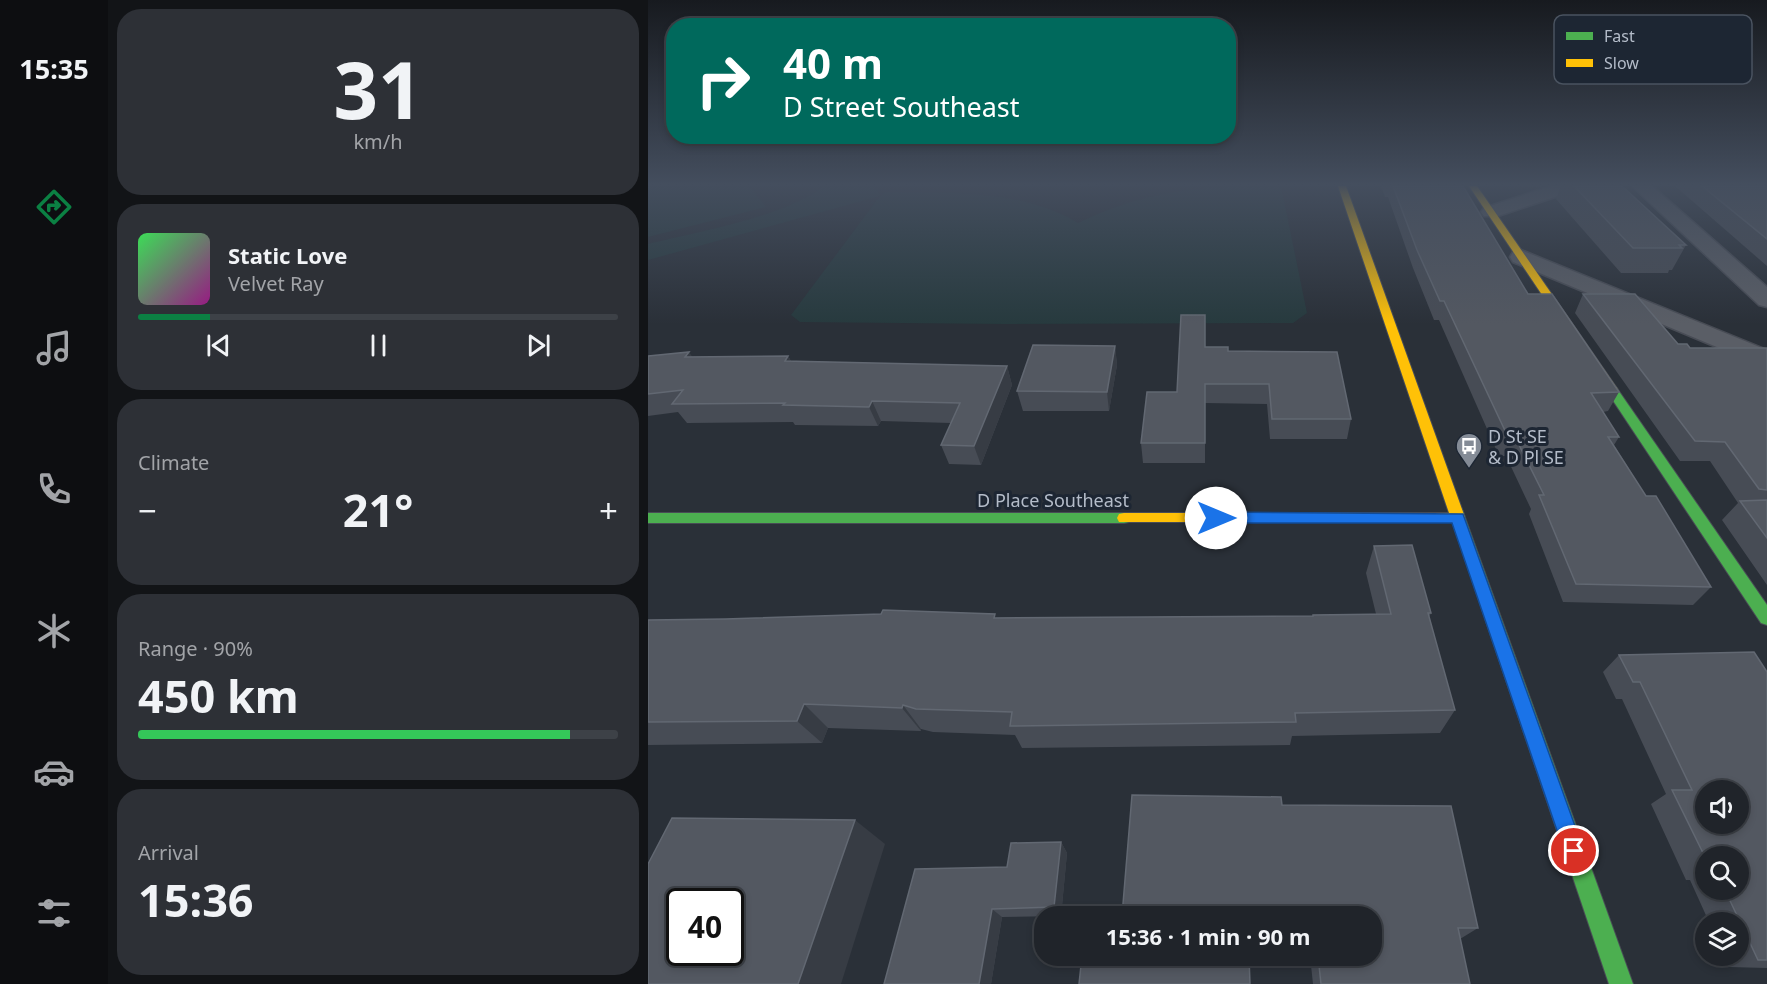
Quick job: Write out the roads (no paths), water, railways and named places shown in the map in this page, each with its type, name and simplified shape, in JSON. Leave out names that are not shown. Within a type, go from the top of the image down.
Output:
[{"type":"street","points":[[1358,232],[1621,984]]},
{"type":"street","points":[[1504,232],[1767,618]]},
{"type":"street","points":[[1692,232],[1767,300]]},
{"type":"street","points":[[1521,257],[1767,360]]},
{"type":"street","name":"D Place Southeast","points":[[648,518],[1458,518]]},
{"type":"place","name":"D St SE & D Pl SE","points":[[1469,469]]}]
